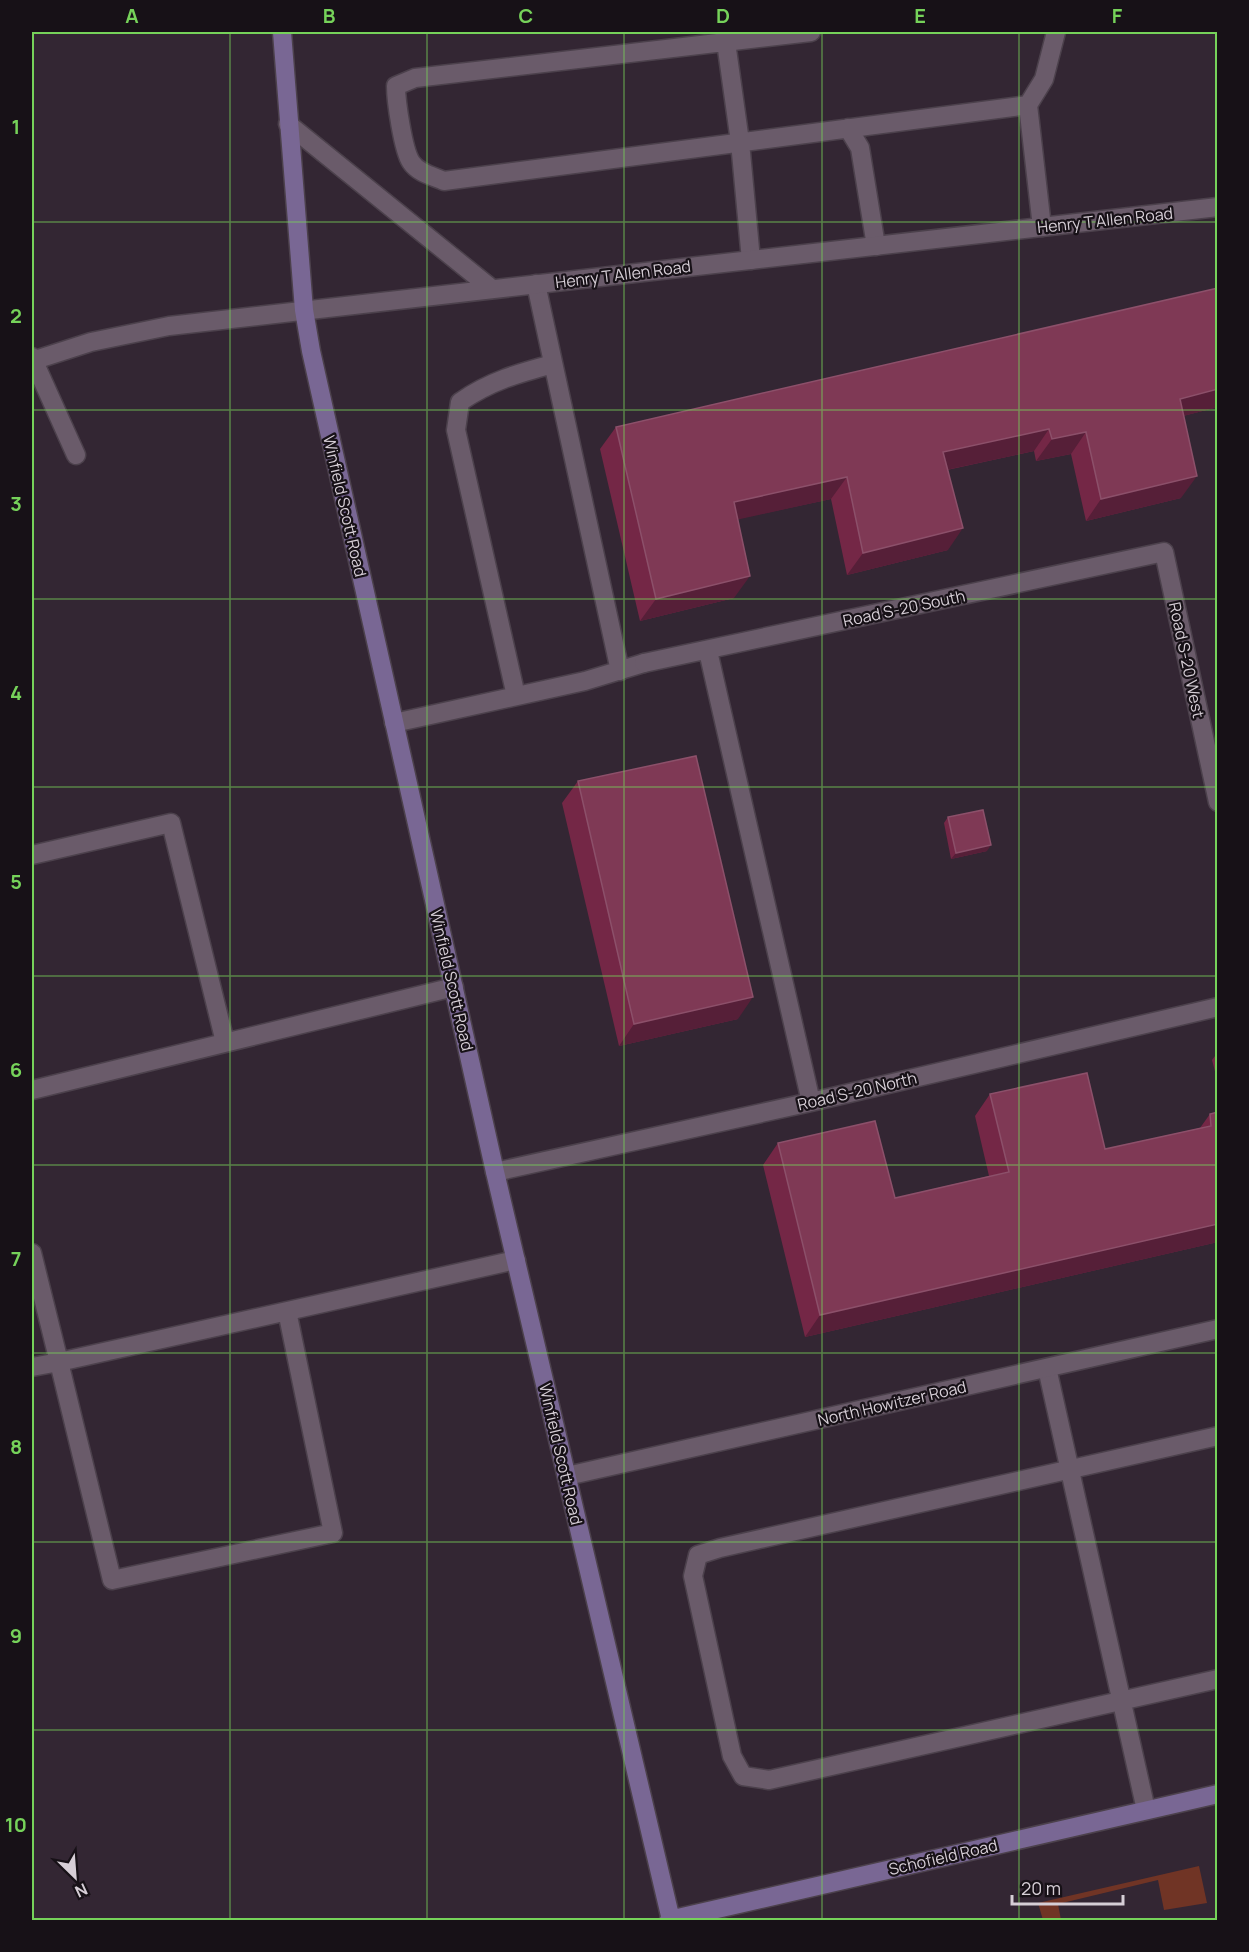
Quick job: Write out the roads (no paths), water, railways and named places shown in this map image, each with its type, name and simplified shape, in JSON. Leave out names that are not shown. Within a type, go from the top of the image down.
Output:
[{"type":"street","name":"Winfield Scott Road","points":[[282,32],[304,310],[311,351],[495,1172],[670,1920]]},
{"type":"street","points":[[811,32],[415,78],[396,86],[396,102],[411,161],[422,172],[444,181],[1028,105]]},
{"type":"street","points":[[1042,227],[1028,105],[1044,79],[1056,32]]},
{"type":"street","points":[[726,42],[740,142],[751,260]]},
{"type":"street","points":[[288,124],[492,290]]},
{"type":"street","points":[[848,128],[860,148],[876,246]]},
{"type":"street","name":"Henry T Allen Road","points":[[32,360],[91,342],[169,326],[1218,207]]},
{"type":"street","points":[[536,284],[620,671]]},
{"type":"street","points":[[32,360],[76,454]]},
{"type":"street","points":[[516,696],[456,430],[460,402],[478,389],[503,377],[554,364]]},
{"type":"street","name":"Road S-20 South","points":[[394,723],[585,681],[644,663],[1164,552]]},
{"type":"street","name":"Road S-20 West","points":[[1164,552],[1218,802]]},
{"type":"street","points":[[708,651],[811,1102]]},
{"type":"street","points":[[32,855],[171,823],[225,1042]]},
{"type":"street","points":[[32,1090],[454,987]]},
{"type":"street","name":"Road S-20 North","points":[[495,1172],[811,1102],[1218,1007]]},
{"type":"street","points":[[32,1253],[112,1580],[333,1533],[287,1311]]},
{"type":"street","points":[[32,1367],[516,1260]]},
{"type":"street","name":"North Howitzer Road","points":[[567,1476],[1218,1329]]},
{"type":"street","points":[[1047,1368],[1146,1810]]},
{"type":"street","points":[[1218,1436],[720,1548],[698,1556],[693,1575],[732,1756],[743,1776],[770,1780],[1218,1679]]},
{"type":"street","name":"Schofield Road","points":[[670,1920],[1218,1794]]}]
